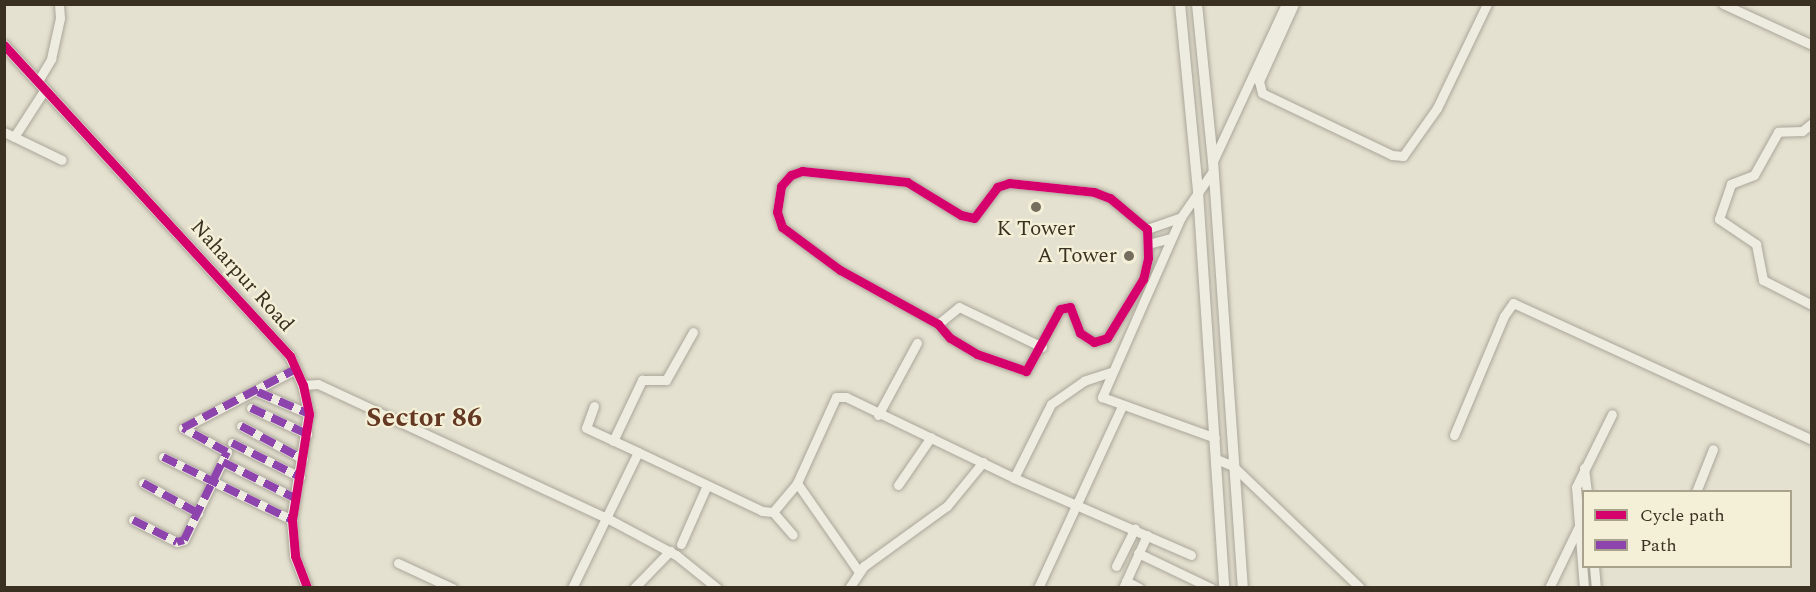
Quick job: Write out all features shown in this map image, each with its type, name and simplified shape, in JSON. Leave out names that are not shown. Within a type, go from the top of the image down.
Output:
[{"type":"street","points":[[15,137],[41,85],[51,59],[60,18],[59,4]]},
{"type":"street","points":[[1180,4],[1198,192],[1224,588]]},
{"type":"street","points":[[1197,4],[1213,166],[1233,466],[1244,588]]},
{"type":"street","points":[[1215,438],[1184,424],[1122,406],[1102,397],[1171,238],[1181,217],[1213,166],[1286,4]]},
{"type":"street","points":[[1294,4],[1259,81],[1262,93],[1392,155],[1403,156],[1437,108],[1487,4]]},
{"type":"street","points":[[1723,4],[1812,45]]},
{"type":"street","name":"Naharpur Road","points":[[4,45],[290,356],[303,385],[309,414],[292,520],[295,556],[307,588]]},
{"type":"street","points":[[1812,123],[1802,131],[1779,132],[1754,175],[1731,184],[1719,219],[1756,244],[1763,280],[1812,305]]},
{"type":"street","points":[[4,132],[62,160]]},
{"type":"street","points":[[802,171],[907,182],[961,215],[975,218],[997,187],[1009,183],[1094,192],[1110,198],[1147,230],[1148,244],[1143,279],[1107,338],[1094,342],[1080,333],[1070,307],[1060,309],[1042,347],[1026,371],[977,354],[950,338],[938,324],[840,270],[782,227],[777,212],[781,186],[791,175],[802,171]]},
{"type":"street","points":[[1147,230],[1181,217]]},
{"type":"street","points":[[1148,244],[1171,238]]},
{"type":"street","points":[[1454,435],[1504,316],[1513,303],[1812,440]]},
{"type":"street","points":[[938,324],[959,307],[1042,347]]},
{"type":"street","points":[[613,441],[642,380],[666,380],[693,332]]},
{"type":"street","points":[[878,415],[917,344]]},
{"type":"street","points":[[133,520],[182,543],[227,452],[183,428],[296,369]]},
{"type":"street","points":[[1014,477],[1052,404],[1084,381],[1111,372]]},
{"type":"street","points":[[303,385],[318,384],[605,517],[670,551],[717,588]]},
{"type":"street","points":[[258,392],[309,414]]},
{"type":"street","points":[[773,512],[797,483],[836,397],[846,397],[878,415],[931,437],[1014,477],[1077,502],[1191,555]]},
{"type":"street","points":[[594,406],[586,428],[762,511],[773,512],[793,536]]},
{"type":"street","points":[[1041,586],[1122,406]]},
{"type":"street","points":[[251,408],[307,434]]},
{"type":"street","points":[[1582,546],[1576,487],[1612,414]]},
{"type":"street","points":[[241,426],[303,459]]},
{"type":"street","points":[[898,485],[931,437]]},
{"type":"street","points":[[232,443],[300,477]]},
{"type":"street","points":[[1697,490],[1713,449]]},
{"type":"street","points":[[572,588],[638,452]]},
{"type":"street","points":[[163,457],[292,520]]},
{"type":"street","points":[[1216,459],[1233,466],[1360,588]]},
{"type":"street","points":[[223,462],[295,498]]},
{"type":"street","points":[[849,588],[859,572],[930,520],[982,462]]},
{"type":"street","points":[[1584,468],[1587,490]]},
{"type":"street","points":[[142,483],[198,513]]},
{"type":"street","points":[[797,483],[859,572]]},
{"type":"street","points":[[681,544],[707,485]]},
{"type":"street","points":[[1549,588],[1581,525]]},
{"type":"street","points":[[1116,566],[1135,528]]},
{"type":"street","points":[[1139,588],[1124,584],[1147,535]]},
{"type":"street","points":[[634,588],[670,551]]},
{"type":"street","points":[[1138,553],[1211,588]]},
{"type":"street","points":[[398,563],[452,588]]},
{"type":"street","points":[[1583,568],[1584,588]]},
{"type":"street","points":[[1594,568],[1596,588]]},
{"type":"marked path","points":[[183,428],[296,369]]},
{"type":"marked path","points":[[258,392],[309,414]]},
{"type":"marked path","points":[[251,408],[307,434]]},
{"type":"marked path","points":[[241,426],[303,459]]},
{"type":"marked path","points":[[133,520],[177,542],[184,540],[227,452],[183,428]]},
{"type":"marked path","points":[[232,443],[300,477]]},
{"type":"marked path","points":[[163,457],[292,520]]},
{"type":"marked path","points":[[223,462],[295,498]]},
{"type":"marked path","points":[[143,483],[198,513]]},
{"type":"cycle path","points":[[4,45],[290,356],[303,385],[309,414],[292,520],[295,556],[307,588]]},
{"type":"cycle path","points":[[802,171],[907,182],[961,215],[974,218],[997,187],[1009,183],[1094,192],[1110,198],[1147,229],[1148,258],[1143,279],[1107,338],[1094,342],[1080,333],[1070,307],[1060,309],[1026,371],[977,354],[950,338],[938,324],[840,270],[782,227],[777,212],[781,186],[791,175],[802,171]]},
{"type":"place","name":"K Tower","points":[[1036,207]]},
{"type":"place","name":"A Tower","points":[[1129,256]]},
{"type":"district","name":"Sector 86","points":[[424,419]]}]
